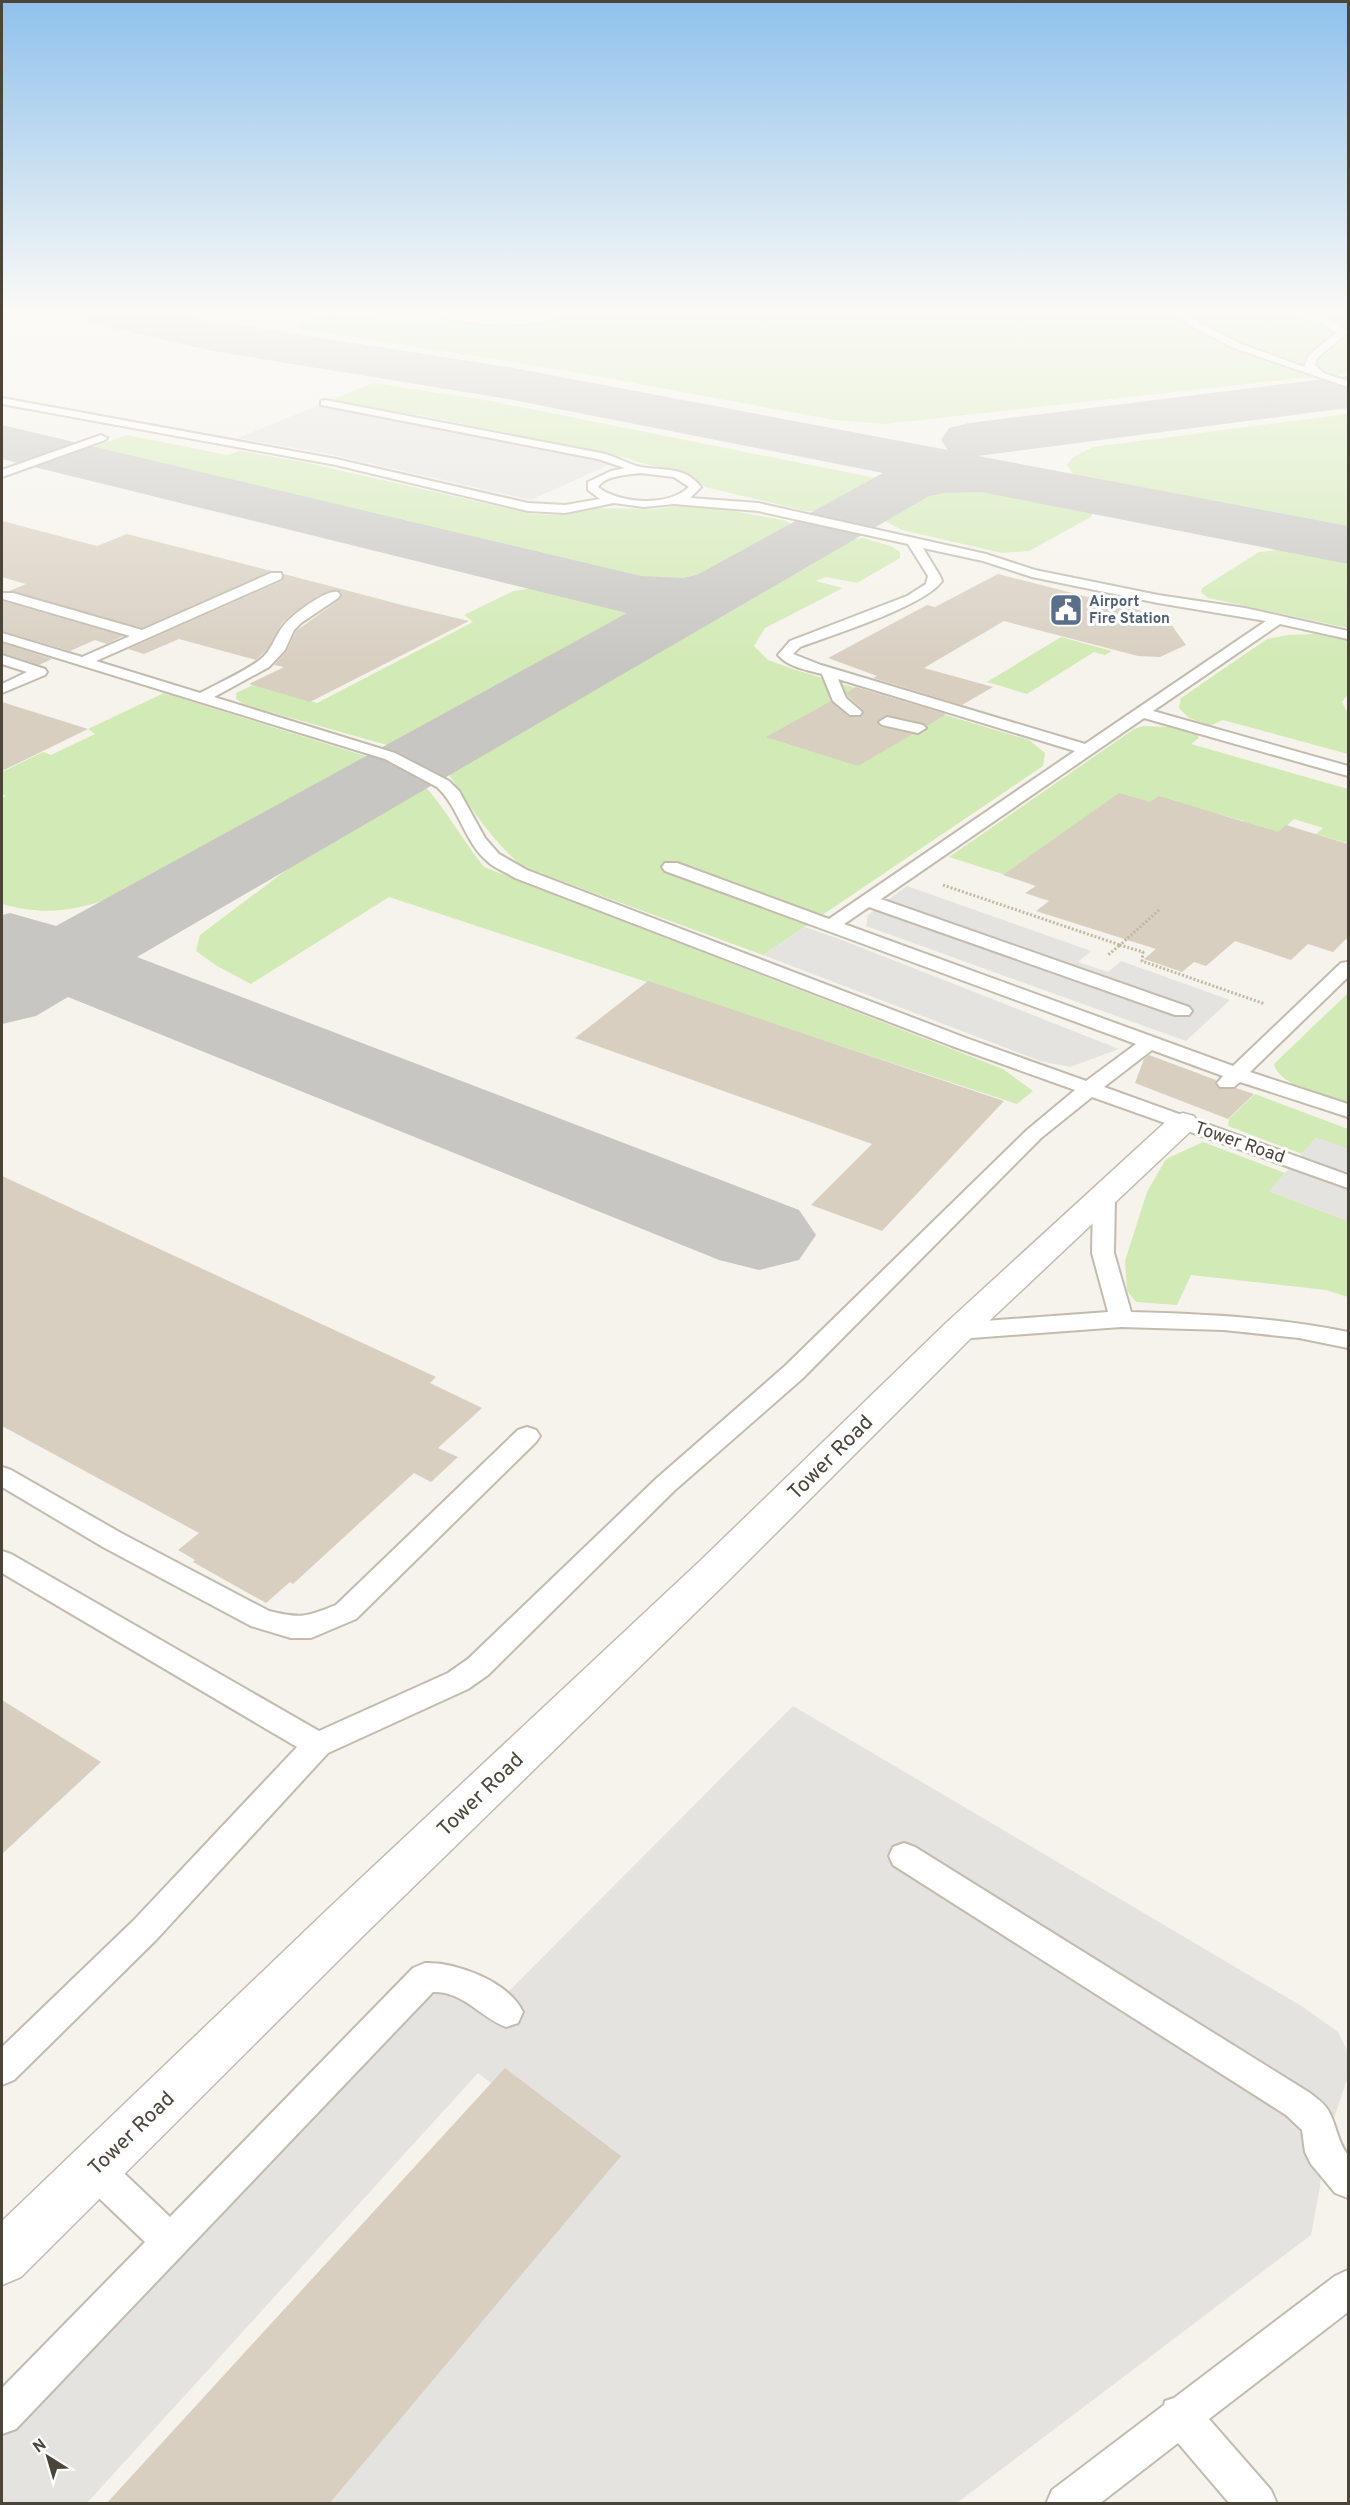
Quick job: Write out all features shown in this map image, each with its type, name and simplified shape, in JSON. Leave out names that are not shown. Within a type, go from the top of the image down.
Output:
[{"type":"street","name":"Tower Road","points":[[2,2258],[347,1921],[715,1570],[958,1331],[1191,1115]]},
{"type":"lane","points":[[161,430],[316,458],[528,507],[551,510],[614,500]]},
{"type":"lane","points":[[468,430],[601,456],[640,470],[679,475],[691,480],[695,487],[758,507],[986,558],[1032,573],[1135,595],[1278,619],[1348,634]]},
{"type":"lane","points":[[2,474],[101,438]]},
{"type":"lane","points":[[517,503],[552,502],[592,488],[597,480],[604,476],[640,470]]},
{"type":"lane","points":[[674,500],[689,494],[695,487]]},
{"type":"lane","points":[[592,488],[596,494],[614,500],[647,503],[674,500],[758,507]]},
{"type":"lane","points":[[913,542],[934,576],[935,581],[931,587],[912,599],[795,644],[785,655],[792,660],[828,672],[1085,749]]},
{"type":"lane","points":[[2,689],[40,672],[144,635],[276,576]]},
{"type":"lane","points":[[202,698],[264,664],[280,647],[288,629],[296,620],[333,595]]},
{"type":"lane","points":[[8,596],[144,635]]},
{"type":"lane","points":[[830,926],[1085,749],[1143,713],[1278,619]]},
{"type":"lane","points":[[2,638],[382,753],[435,778],[451,791],[478,840],[493,858],[521,874],[938,1034],[1090,1088],[1191,1115]]},
{"type":"lane","points":[[2,659],[40,672]]},
{"type":"lane","points":[[828,672],[836,696],[844,706],[855,712]]},
{"type":"lane","points":[[1143,713],[1348,771]]},
{"type":"lane","points":[[887,722],[918,728]]},
{"type":"lane","points":[[671,867],[1150,1042],[1232,1079],[1348,1111]]},
{"type":"lane","points":[[866,900],[1182,1011]]},
{"type":"lane","points":[[1232,1079],[1348,967]]},
{"type":"lane","points":[[2,2068],[145,1929],[318,1745],[458,1682],[478,1667],[666,1484],[794,1372],[1034,1134],[1150,1042]]},
{"type":"lane","name":"Tower Road","points":[[1191,1115],[1348,1182]]},
{"type":"lane","points":[[1104,1198],[1103,1253],[1121,1319]]},
{"type":"lane","points":[[958,1331],[1121,1319],[1224,1322],[1299,1330],[1348,1340]]},
{"type":"lane","points":[[2,1476],[112,1540],[261,1619],[291,1627],[311,1627],[346,1612],[527,1436]]},
{"type":"lane","points":[[2,1561],[318,1745]]},
{"type":"lane","points":[[904,1856],[1298,2104],[1315,2119],[1321,2135],[1323,2152],[1348,2181]]},
{"type":"lane","points":[[2,2415],[425,1978],[446,1978],[471,1986],[506,2012]]},
{"type":"lane","points":[[94,2169],[171,2242]]},
{"type":"lane","points":[[1065,2504],[1179,2415],[1348,2289]]},
{"type":"lane","points":[[1179,2415],[1257,2504]]},
{"type":"path","points":[[905,873],[1143,952],[1142,961],[1297,1015]]},
{"type":"path","points":[[1082,976],[1159,910]]},
{"type":"green space","points":[[491,430],[635,430],[881,479],[819,511],[806,511],[705,487],[688,474],[627,458]]},
{"type":"green space","points":[[1225,430],[1348,430],[1348,530],[1099,483],[1074,475],[1067,465],[1073,457],[1093,447]]},
{"type":"green space","points":[[127,435],[227,455],[240,451],[303,462],[532,514],[553,515],[594,508],[657,509],[693,504],[784,520],[793,525],[682,585],[667,586],[93,452],[96,446]]},
{"type":"green space","points":[[960,484],[1074,506],[1092,512],[1091,517],[1029,551],[1002,553],[902,530],[881,519],[886,513],[938,487]]},
{"type":"green space","points":[[863,538],[891,546],[900,552],[900,558],[857,583],[826,577],[816,581],[843,588],[765,628],[754,646],[768,660],[796,670],[1029,740],[1045,753],[1043,766],[763,955],[523,867],[490,833],[446,770],[844,541]]},
{"type":"green space","points":[[1299,551],[1348,561],[1348,628],[1208,598],[1201,592],[1202,588],[1259,552]]},
{"type":"green space","points":[[534,588],[616,603],[627,613],[613,625],[394,747],[245,705],[236,699],[236,693],[253,685],[317,703],[473,622],[464,615],[513,591]]},
{"type":"green space","points":[[1314,634],[1348,640],[1348,694],[1342,702],[1348,714],[1348,754],[1223,720],[1210,726],[1189,718],[1179,708],[1181,698],[1267,639]]},
{"type":"green space","points":[[1061,637],[1112,651],[1105,655],[1094,652],[1027,694],[987,682]]},
{"type":"green space","points":[[164,693],[372,758],[124,893],[93,904],[64,910],[34,910],[2,904],[2,798],[6,796],[2,794],[2,772],[43,752],[51,755],[95,734],[88,729]]},
{"type":"green space","points":[[1143,726],[1168,727],[1197,735],[1199,738],[1191,744],[1348,789],[1348,851],[1341,849],[1347,843],[1316,834],[1323,828],[1294,819],[1231,875],[1244,821],[1218,814],[1210,821],[1012,877],[949,857],[1134,729]]},
{"type":"green space","points":[[421,782],[484,867],[1003,1069],[1033,1091],[1017,1104],[389,897],[251,984],[217,966],[196,951],[200,935],[309,853]]},
{"type":"green space","points":[[1348,993],[1348,1104],[1305,1090],[1285,1079],[1274,1064]]},
{"type":"green space","points":[[1255,1094],[1348,1129],[1348,1149],[1316,1138],[1302,1154],[1228,1126],[1229,1119]]},
{"type":"green space","points":[[1203,1142],[1285,1173],[1269,1191],[1348,1221],[1348,1297],[1326,1290],[1191,1275],[1177,1305],[1136,1302],[1127,1291],[1125,1261],[1147,1192],[1166,1159]]},
{"type":"shaded area","points":[[257,430],[454,430],[611,464],[531,500],[329,454],[237,438]]},
{"type":"shaded area","points":[[907,886],[1091,951],[1078,962],[1108,972],[1121,961],[1230,1000],[1186,1041],[866,926],[868,915]]},
{"type":"shaded area","points":[[805,927],[1119,1049],[1070,1067],[1040,1061],[763,955]]},
{"type":"shaded area","points":[[1316,1138],[1348,1149],[1348,1221],[1269,1191]]},
{"type":"shaded area","points":[[793,1706],[1303,2007],[1338,2032],[1348,2052],[1348,2076],[1323,2152],[1320,2187],[1311,2235],[957,2503],[292,2503],[588,2159],[478,2073],[87,2503],[2,2503],[2,2431],[435,1984],[489,2011]]},
{"type":"building","points":[[2,521],[97,546],[127,534],[272,571],[142,628],[9,591],[26,584],[2,577]]},
{"type":"building","points":[[284,574],[469,621],[310,702],[249,684],[284,667],[274,665],[287,651],[296,631],[339,600],[342,594],[338,590],[317,596],[293,613],[282,623],[268,648],[256,660],[179,639],[144,654],[128,649],[282,581]]},
{"type":"building","points":[[998,574],[1158,615],[1153,618],[1170,623],[1186,645],[1160,657],[1138,656],[1004,621],[924,668],[993,687],[962,705],[873,678],[877,676],[828,658],[927,605],[935,607]]},
{"type":"building","points":[[2,601],[123,636],[107,644],[95,640],[70,651],[2,631]]},
{"type":"building","points":[[2,643],[52,659],[39,665],[2,653]]},
{"type":"building","points":[[856,687],[946,714],[927,726],[923,723],[886,715],[877,722],[880,727],[913,734],[858,766],[766,737],[831,701],[849,717],[862,716],[863,710],[846,693]]},
{"type":"building","points":[[2,702],[88,729],[2,771]]},
{"type":"building","points":[[1119,793],[1150,802],[1159,796],[1278,832],[1286,825],[1348,844],[1348,937],[1333,952],[1308,944],[1291,960],[1235,941],[1206,966],[1194,962],[1182,972],[1144,959],[1156,949],[1036,911],[1049,901],[1025,893],[1036,886],[1003,875]]},
{"type":"building","points":[[648,981],[1004,1101],[882,1231],[811,1205],[872,1144],[575,1038]]},
{"type":"building","points":[[1149,1055],[1216,1080],[1215,1084],[1220,1089],[1236,1088],[1254,1094],[1228,1119],[1135,1083],[1144,1059]]},
{"type":"building","points":[[2,1176],[436,1377],[430,1383],[482,1408],[438,1448],[458,1457],[431,1482],[414,1473],[293,1584],[290,1582],[266,1603],[193,1562],[195,1560],[178,1550],[199,1533],[2,1426]]},
{"type":"building","points":[[2,1700],[101,1762],[2,1854]]},
{"type":"building","points":[[505,2068],[621,2156],[329,2504],[106,2504]]},
{"type":"taxiway","points":[[751,430],[1348,545]]},
{"type":"taxiway","points":[[969,440],[1049,430]]},
{"type":"taxiway","points":[[2,442],[641,596],[683,598],[718,590]]},
{"type":"taxiway","points":[[718,590],[910,482],[944,475],[978,475]]},
{"type":"taxiway","points":[[62,961],[718,590]]},
{"type":"taxiway","points":[[10,941],[62,961]]},
{"type":"taxiway","points":[[2,995],[62,961]]},
{"type":"taxiway","points":[[62,961],[759,1235]]},
{"type":"place","name":"Airport Fire Station","points":[[1066,610]]}]
